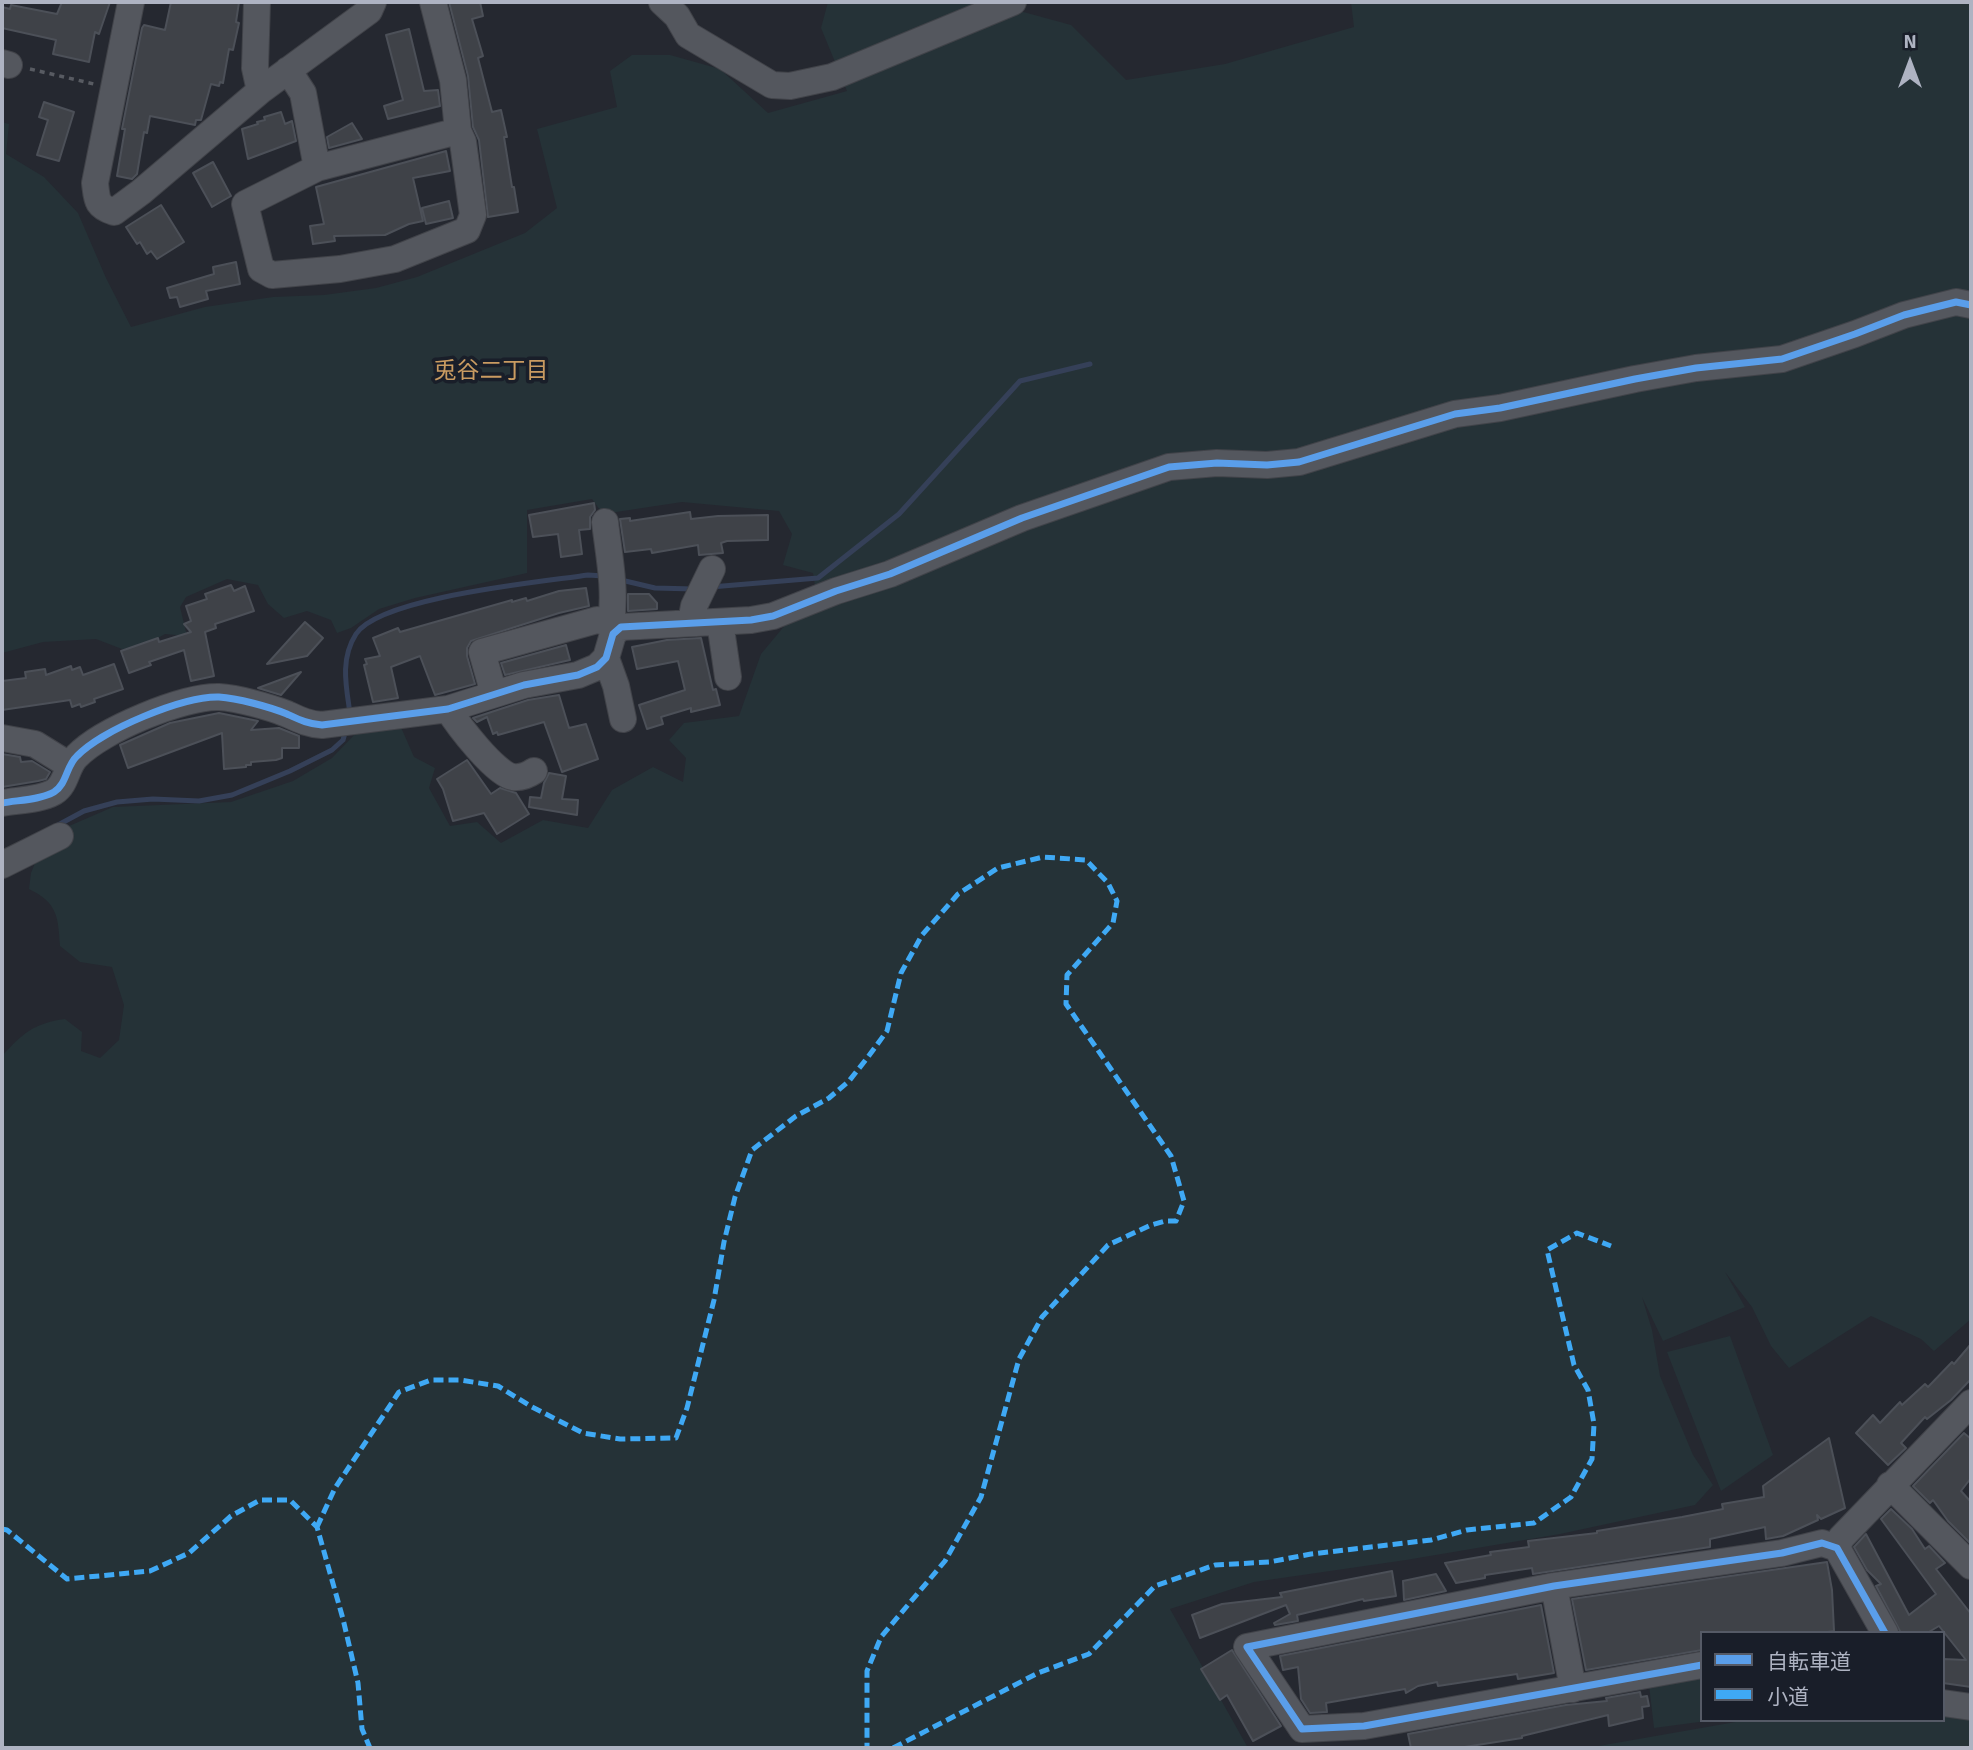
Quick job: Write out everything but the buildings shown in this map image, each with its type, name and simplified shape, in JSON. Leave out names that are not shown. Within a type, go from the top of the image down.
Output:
[{"type":"street","points":[[131,2],[95,183],[98,202],[103,208],[114,212],[260,91],[369,11],[373,2]]},
{"type":"street","points":[[257,2],[256,68],[260,91]]},
{"type":"street","points":[[433,2],[453,80],[458,131],[463,142],[474,215],[467,230],[396,259],[382,262],[272,275],[261,269],[245,204],[317,168],[458,131]]},
{"type":"street","points":[[662,2],[677,16],[688,36],[772,85],[790,86],[832,76],[1013,2]]},
{"type":"street","points":[[288,70],[303,93],[317,168]]},
{"type":"street","points":[[494,694],[482,652],[597,620],[614,626],[751,620],[773,615],[836,591],[890,575],[1022,518],[1169,467],[1217,463],[1267,465],[1299,462],[1455,414],[1696,368],[1782,359],[1904,315],[1956,302],[1971,305]]},
{"type":"street","points":[[2,803],[55,791],[64,782],[69,765],[78,754],[117,729],[182,702],[220,697],[285,713],[308,724],[322,725],[448,709],[494,694],[578,675],[597,667],[606,659],[614,626],[612,577],[605,523]]},
{"type":"street","points":[[691,622],[705,582]]},
{"type":"street","points":[[720,621],[728,677]]},
{"type":"street","points":[[606,659],[616,686],[623,719]]},
{"type":"street","points":[[448,709],[458,726],[478,749],[504,772],[512,777],[534,771]]},
{"type":"street","points":[[2,738],[35,744],[69,765]]},
{"type":"street","points":[[2,865],[61,836]]},
{"type":"street","points":[[1837,1548],[1840,1538],[1890,1485],[1968,1411]]},
{"type":"street","points":[[1890,1485],[1971,1566]]},
{"type":"street","points":[[1700,1665],[1364,1726],[1302,1729],[1247,1647],[1554,1586],[1782,1553],[1822,1543],[1837,1548],[1883,1631]]},
{"type":"street","points":[[1554,1586],[1573,1689]]},
{"type":"street","points":[[1945,1703],[1971,1707]]},
{"type":"path","points":[[44,73],[113,89]]},
{"type":"shaded area","points":[[828,2],[987,2],[1071,25],[1126,80],[1225,64],[1354,27],[1351,2],[1971,2],[1971,1319],[1934,1351],[1921,1339],[1871,1316],[1789,1368],[1771,1346],[1752,1307],[1725,1272],[1745,1307],[1663,1341],[1642,1297],[1652,1330],[1660,1376],[1693,1455],[1713,1485],[1695,1505],[1560,1534],[1254,1582],[1170,1609],[1248,1748],[2,1748],[2,1056],[29,1031],[45,1023],[65,1019],[82,1032],[81,1051],[100,1058],[119,1040],[124,1005],[112,967],[80,962],[60,946],[55,912],[46,900],[29,889],[31,873],[46,836],[113,807],[231,802],[293,781],[332,758],[358,731],[400,725],[414,757],[435,768],[429,788],[450,826],[477,822],[501,843],[543,820],[588,828],[612,790],[653,767],[683,782],[686,758],[669,740],[684,723],[739,716],[761,654],[786,624],[819,610],[813,573],[783,565],[792,534],[779,511],[682,502],[603,514],[592,499],[527,510],[527,573],[415,598],[379,609],[351,628],[337,633],[331,620],[307,611],[284,618],[268,604],[258,585],[227,579],[186,597],[180,607],[187,636],[165,634],[140,648],[122,649],[96,639],[43,642],[2,653],[2,122],[9,124],[6,154],[44,177],[78,213],[131,327],[205,307],[273,297],[324,295],[376,288],[417,277],[525,233],[557,208],[537,129],[617,107],[610,71],[632,55],[670,55],[720,69],[768,113],[847,91],[821,28]]},
{"type":"shaded area","points":[[1730,1336],[1773,1455],[1721,1491],[1667,1352]]},
{"type":"shaded area","points":[[1700,1676],[1700,1722],[1654,1728],[1649,1685]]},
{"type":"shaded area","points":[[1945,1703],[1971,1707],[1971,1748],[1587,1748],[1736,1722],[1945,1722]]},
{"type":"waterway","points":[[711,587],[818,578],[899,514],[1020,381],[1090,364]]},
{"type":"waterway","points":[[350,713],[346,673],[348,653],[356,634],[371,621],[396,610],[463,593],[588,575],[604,576]]},
{"type":"waterway","points":[[621,580],[655,588],[694,589]]},
{"type":"waterway","points":[[58,825],[84,811],[117,802],[153,799],[199,801],[232,795],[332,750],[343,740],[346,729]]},
{"type":"marked path","points":[[317,1527],[335,1488],[399,1392],[431,1380],[460,1380],[498,1386],[583,1433],[620,1439],[676,1438],[687,1408],[714,1300],[735,1197],[752,1150],[796,1116],[829,1098],[849,1081],[887,1031],[901,973],[922,935],[958,894],[998,868],[1043,857],[1086,860],[1108,883],[1117,901],[1113,923],[1067,975],[1066,1004],[1171,1156],[1184,1201],[1176,1221],[1151,1225],[1108,1245],[1042,1317],[1019,1359],[981,1497],[945,1561],[881,1637],[867,1671],[867,1748]]},
{"type":"marked path","points":[[893,1748],[1038,1673],[1089,1654],[1155,1586],[1215,1565],[1269,1562],[1311,1554],[1431,1540],[1467,1530],[1534,1523],[1571,1497],[1592,1459],[1594,1424],[1588,1390],[1574,1365],[1547,1250],[1577,1233],[1611,1246]]},
{"type":"marked path","points":[[2,1529],[7,1530],[67,1579],[150,1571],[189,1553],[231,1516],[260,1500],[290,1500],[317,1527],[343,1619],[358,1683],[362,1729],[370,1748]]},
{"type":"cycle path","points":[[2,803],[36,798],[54,792],[62,784],[73,760],[89,746],[144,716],[185,702],[219,697],[235,699],[322,725],[448,709],[524,685],[578,675],[597,667],[606,658],[613,634],[621,627],[751,620],[773,616],[836,591],[890,574],[1022,518],[1169,467],[1217,463],[1267,465],[1299,462],[1455,414],[1500,408],[1696,368],[1782,359],[1904,315],[1956,302],[1971,305]]},
{"type":"cycle path","points":[[1700,1665],[1364,1726],[1302,1729],[1247,1647],[1554,1586],[1782,1553],[1822,1543],[1837,1548],[1884,1631]]},
{"type":"district","name":"兎谷二丁目","points":[[491,372]]}]
